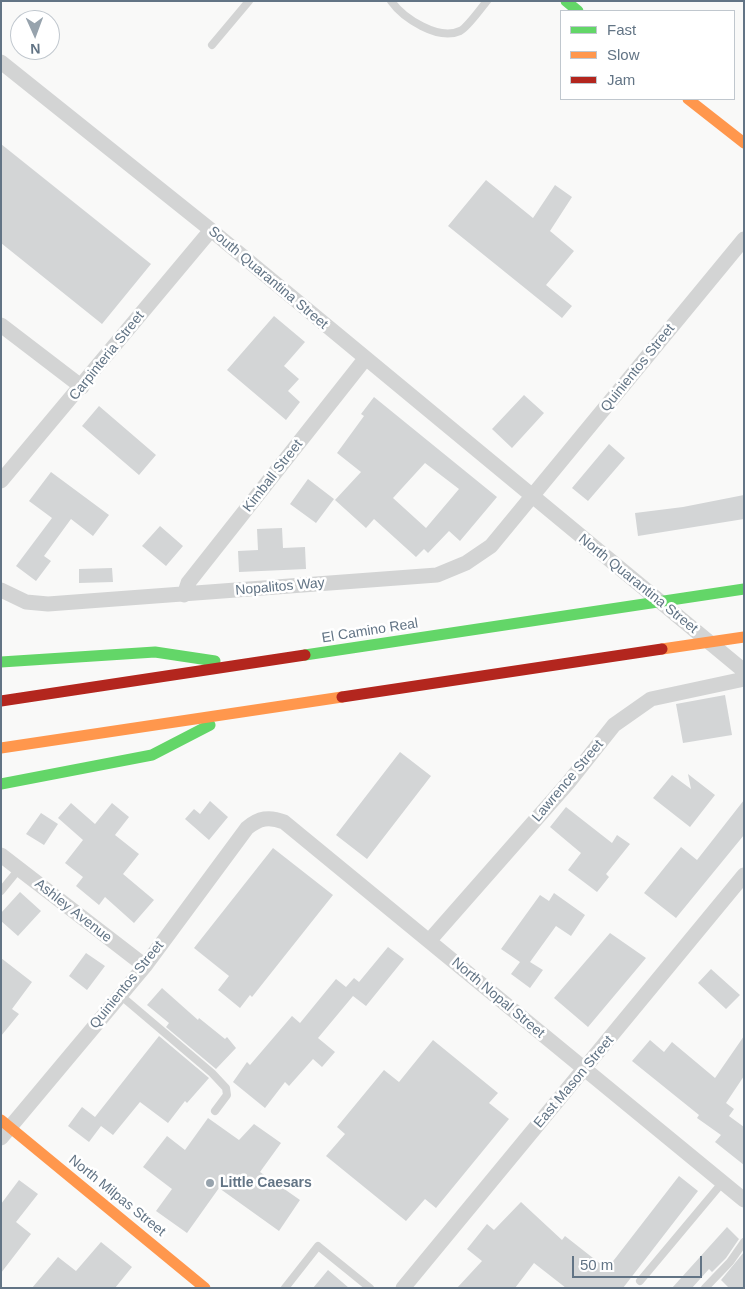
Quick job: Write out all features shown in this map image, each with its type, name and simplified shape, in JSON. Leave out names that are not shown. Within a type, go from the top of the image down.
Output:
[{"type":"main road","points":[[566,1],[577,10]]},
{"type":"main road","points":[[689,100],[744,143]]},
{"type":"main road","name":"El Camino Real","points":[[1,701],[744,589]]},
{"type":"main road","points":[[1,748],[744,637]]},
{"type":"main road","points":[[1,662],[155,652],[241,666]]},
{"type":"main road","points":[[1,784],[152,755],[228,715]]},
{"type":"main road","name":"North Milpas Street","points":[[4,1129],[204,1288]]},
{"type":"street","name":"South Quarantina Street","points":[[1,62],[211,230],[532,497]]},
{"type":"street","name":"Carpinteria Street","points":[[1,481],[82,387],[211,230]]},
{"type":"street","name":"Quinientos Street","points":[[532,497],[744,239]]},
{"type":"street","points":[[1,325],[82,387]]},
{"type":"street","name":"Kimball Street","points":[[184,595],[188,583],[365,359]]},
{"type":"street","name":"Nopalitos Way","points":[[1,590],[16,599],[37,604],[184,595],[437,575],[466,563],[492,546],[532,497]]},
{"type":"street","name":"North Quarantina Street","points":[[532,497],[744,671]]},
{"type":"street","name":"Lawrence Street","points":[[429,941],[568,784],[614,725],[651,699],[744,680]]},
{"type":"street","name":"North Nopal Street","points":[[247,828],[254,822],[264,818],[284,822],[744,1200]]},
{"type":"street","name":"Quinientos Street","points":[[4,1129],[145,966],[247,828]]},
{"type":"street","name":"Ashley Avenue","points":[[1,855],[145,966]]},
{"type":"street","name":"East Mason Street","points":[[403,1288],[744,876]]},
{"type":"lane","points":[[212,45],[250,1]]},
{"type":"lane","points":[[391,1],[406,16],[422,27],[443,32],[461,31],[486,1]]},
{"type":"lane","points":[[1,891],[19,869]]},
{"type":"lane","points":[[120,995],[212,1073],[226,1088],[227,1095],[215,1111]]},
{"type":"lane","points":[[640,1281],[722,1183]]},
{"type":"lane","points":[[705,1288],[730,1262],[744,1242]]},
{"type":"lane","points":[[285,1288],[318,1246],[370,1288]]},
{"type":"building","points":[[1,144],[151,264],[102,324],[1,243]]},
{"type":"building","points":[[486,180],[533,218],[555,185],[572,197],[550,231],[574,251],[546,285],[572,306],[562,318],[448,226]]},
{"type":"building","points":[[274,316],[305,342],[284,366],[299,379],[288,391],[300,402],[286,420],[227,370]]},
{"type":"building","points":[[524,395],[544,413],[512,448],[492,429]]},
{"type":"building","points":[[374,397],[497,497],[460,541],[449,531],[428,553],[424,549],[416,557],[374,519],[366,528],[335,500],[361,472],[337,453],[364,416],[361,414]],"holes":[[[425,463],[459,489],[426,528],[393,498]]]},
{"type":"building","points":[[99,406],[156,455],[139,475],[82,426]]},
{"type":"building","points":[[609,444],[625,458],[588,501],[572,488]]},
{"type":"building","points":[[51,472],[109,515],[93,536],[71,519],[44,556],[51,561],[36,581],[16,566],[52,518],[29,501]]},
{"type":"building","points":[[308,479],[334,499],[316,523],[290,504]]},
{"type":"building","points":[[744,495],[744,519],[638,536],[635,513],[683,507]]},
{"type":"building","points":[[160,526],[183,546],[166,566],[142,546]]},
{"type":"building","points":[[282,528],[283,548],[305,547],[306,569],[239,572],[238,551],[258,550],[257,529]]},
{"type":"building","points":[[112,568],[113,582],[79,583],[79,569]]},
{"type":"building","points":[[725,695],[732,735],[683,743],[676,704]]},
{"type":"building","points":[[400,752],[431,776],[367,859],[336,835]]},
{"type":"building","points":[[688,774],[715,795],[690,827],[653,798],[672,775],[691,789]]},
{"type":"building","points":[[744,800],[744,835],[676,918],[644,893],[681,847],[697,860]]},
{"type":"building","points":[[210,801],[228,817],[209,840],[185,819],[194,809],[200,814]]},
{"type":"building","points":[[71,803],[95,824],[112,803],[129,817],[115,835],[139,854],[123,874],[154,900],[134,923],[105,897],[99,905],[76,886],[83,877],[65,863],[83,840],[58,818]]},
{"type":"building","points":[[566,807],[612,843],[617,835],[630,844],[606,874],[609,877],[597,892],[568,870],[581,853],[550,827]]},
{"type":"building","points":[[41,813],[58,824],[44,845],[26,834]]},
{"type":"building","points":[[273,848],[333,895],[252,997],[250,995],[240,1008],[218,990],[229,976],[194,948]]},
{"type":"building","points":[[20,892],[41,911],[18,936],[1,921],[1,913]]},
{"type":"building","points":[[554,893],[585,915],[571,936],[556,926],[530,962],[543,970],[530,988],[511,974],[520,962],[501,949],[540,895],[549,901]]},
{"type":"building","points":[[610,933],[646,958],[588,1027],[554,998]]},
{"type":"building","points":[[388,947],[404,959],[366,1006],[353,996],[318,1038],[335,1052],[322,1067],[313,1059],[289,1086],[285,1082],[265,1108],[233,1082],[247,1062],[250,1065],[292,1016],[300,1023],[336,979],[346,987],[354,978],[359,982]]},
{"type":"building","points":[[86,953],[105,966],[87,990],[69,976]]},
{"type":"building","points":[[1,958],[32,982],[12,1009],[19,1014],[1,1036]]},
{"type":"building","points":[[711,969],[740,995],[726,1009],[698,983]]},
{"type":"building","points":[[162,988],[198,1020],[199,1018],[225,1039],[227,1037],[236,1048],[216,1069],[166,1027],[169,1023],[147,1005]]},
{"type":"building","points":[[159,1036],[209,1078],[187,1103],[185,1101],[168,1123],[140,1102],[113,1135],[101,1126],[89,1142],[68,1126],[82,1107],[95,1117]]},
{"type":"building","points":[[744,1036],[744,1076],[726,1103],[734,1109],[729,1116],[744,1127],[744,1165],[715,1142],[721,1135],[697,1118],[699,1115],[632,1061],[650,1040],[664,1052],[672,1042],[715,1078]]},
{"type":"building","points":[[433,1040],[498,1093],[489,1103],[509,1119],[436,1208],[425,1199],[406,1221],[326,1156],[345,1134],[337,1127],[384,1070],[399,1082]]},
{"type":"building","points":[[208,1118],[239,1140],[254,1124],[281,1143],[260,1172],[300,1200],[279,1231],[219,1188],[187,1233],[156,1211],[172,1189],[143,1167],[167,1136],[185,1150]]},
{"type":"building","points":[[679,1176],[698,1191],[623,1288],[566,1288],[534,1263],[515,1288],[457,1288],[482,1261],[467,1249],[487,1224],[494,1230],[521,1202],[562,1240],[565,1236],[607,1269]]},
{"type":"building","points":[[19,1180],[38,1194],[16,1222],[31,1234],[1,1273],[1,1204]]},
{"type":"building","points":[[727,1227],[739,1239],[726,1258],[712,1272],[709,1269],[692,1288],[672,1288]]},
{"type":"building","points":[[101,1242],[132,1267],[115,1288],[32,1288],[58,1257],[76,1271]]},
{"type":"building","points":[[744,1252],[744,1288],[729,1288],[721,1280]]},
{"type":"building","points":[[328,1270],[349,1288],[313,1288]]},
{"type":"traffic: fast","points":[[566,1],[577,10]]},
{"type":"traffic: fast","points":[[305,655],[744,589]]},
{"type":"traffic: fast","points":[[1,662],[155,652],[215,661]]},
{"type":"traffic: fast","points":[[1,784],[152,755],[210,725]]},
{"type":"traffic: slow","points":[[689,100],[744,143]]},
{"type":"traffic: slow","points":[[662,649],[744,637]]},
{"type":"traffic: slow","points":[[1,748],[342,697]]},
{"type":"traffic: slow","points":[[1,1120],[205,1288]]},
{"type":"traffic: jam","points":[[342,697],[662,649]]},
{"type":"traffic: jam","points":[[1,701],[305,655]]},
{"type":"place","name":"Little Caesars","points":[[210,1183]]}]
